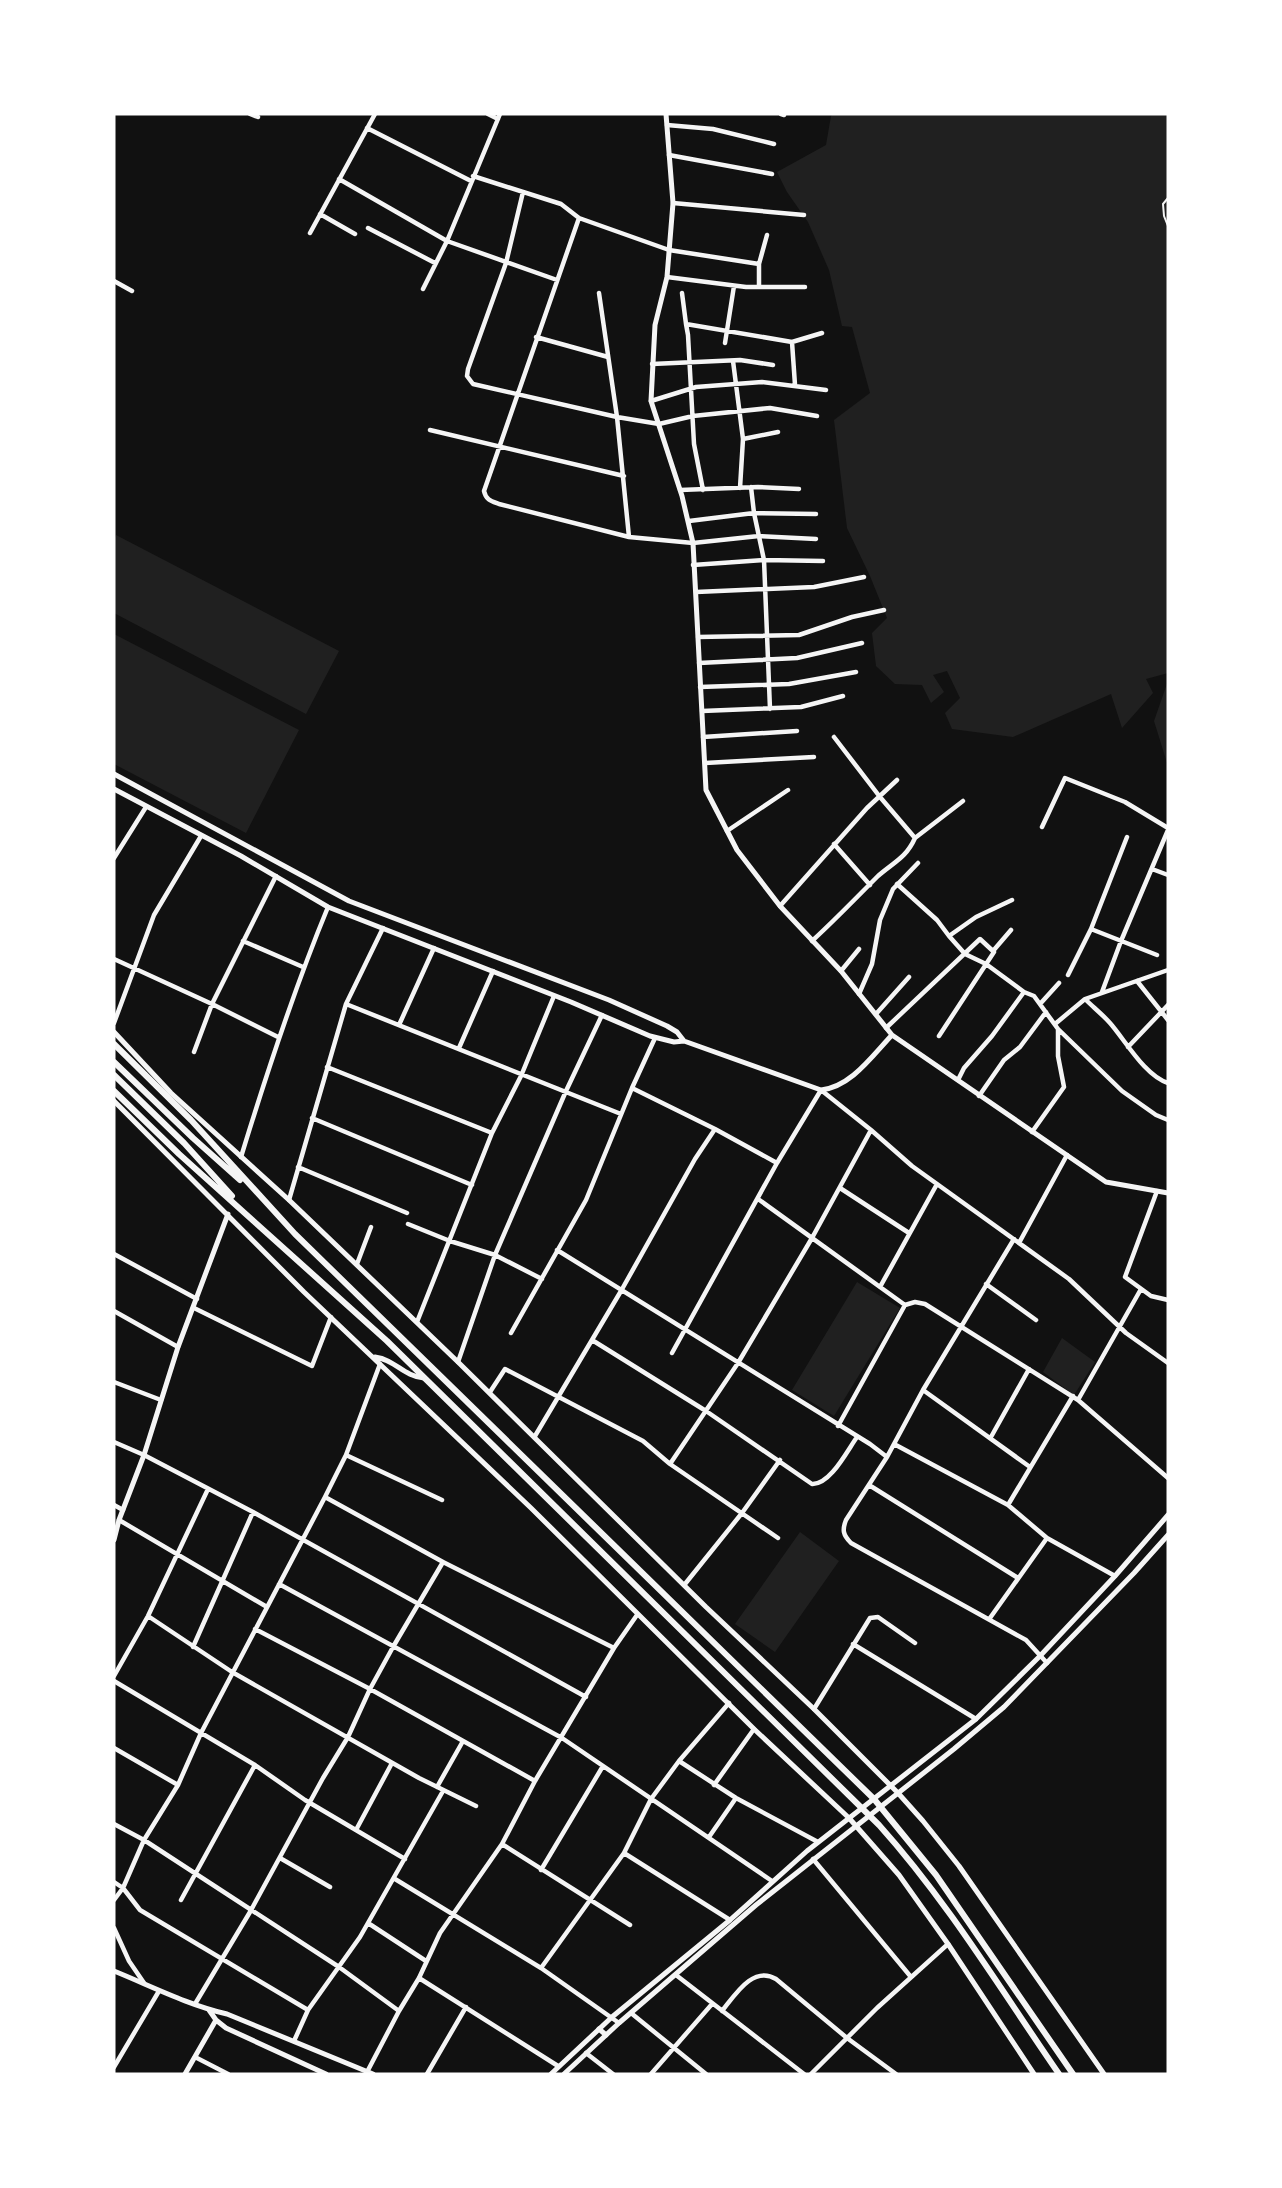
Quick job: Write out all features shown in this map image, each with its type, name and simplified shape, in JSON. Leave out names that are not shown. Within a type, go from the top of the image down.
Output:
[{"type":"main road","points":[[114,1044],[191,1120],[261,1199]]},
{"type":"main road","points":[[114,1062],[261,1199],[874,1800],[936,1875],[1073,2074]]},
{"type":"main road","points":[[114,1075],[184,1143],[255,1220]]},
{"type":"main road","points":[[114,1091],[424,1378],[869,1815],[905,1854],[951,1914],[1059,2074]]},
{"type":"street","points":[[250,114],[258,117]]},
{"type":"street","points":[[310,233],[375,114]]},
{"type":"street","points":[[423,289],[447,241],[499,116],[488,114]]},
{"type":"street","points":[[666,114],[673,203],[667,276],[655,325],[650,401],[680,490],[693,543],[692,565],[706,790],[737,850],[780,906],[841,971],[892,1035],[1106,1182],[1168,1193]]},
{"type":"street","points":[[667,125],[713,129],[774,144]]},
{"type":"street","points":[[367,128],[472,179],[561,204],[579,218],[669,250],[759,264]]},
{"type":"street","points":[[669,155],[772,174]]},
{"type":"street","points":[[339,179],[447,241],[556,280]]},
{"type":"street","points":[[523,192],[506,263],[467,376],[473,384],[659,424],[693,416],[770,408],[817,416]]},
{"type":"street","points":[[673,203],[804,215]]},
{"type":"street","points":[[320,214],[355,234]]},
{"type":"street","points":[[579,218],[484,491],[485,497],[489,501],[629,537],[693,543],[760,536],[816,539]]},
{"type":"street","points":[[368,228],[435,263]]},
{"type":"street","points":[[759,287],[759,264],[767,235]]},
{"type":"street","points":[[667,276],[733,286],[805,287]]},
{"type":"street","points":[[114,281],[132,290]]},
{"type":"street","points":[[725,343],[733,286]]},
{"type":"street","points":[[599,293],[617,417],[629,537]]},
{"type":"street","points":[[682,293],[690,362],[694,444],[703,490]]},
{"type":"street","points":[[686,324],[792,342],[822,333]]},
{"type":"street","points":[[536,337],[608,356]]},
{"type":"street","points":[[792,342],[795,385]]},
{"type":"street","points":[[651,364],[733,361],[773,365]]},
{"type":"street","points":[[733,361],[743,439],[740,488]]},
{"type":"street","points":[[650,401],[692,388],[762,382],[826,390]]},
{"type":"street","points":[[430,430],[624,475]]},
{"type":"street","points":[[743,439],[778,432]]},
{"type":"street","points":[[751,488],[764,560],[763,588],[770,709]]},
{"type":"street","points":[[680,490],[799,489]]},
{"type":"street","points":[[689,520],[754,513],[816,514]]},
{"type":"street","points":[[692,565],[764,560],[824,561]]},
{"type":"street","points":[[695,592],[814,587],[864,577]]},
{"type":"street","points":[[698,637],[789,636],[884,610]]},
{"type":"street","points":[[699,663],[797,658],[862,643]]},
{"type":"street","points":[[701,687],[789,684],[856,671]]},
{"type":"street","points":[[702,711],[801,707],[843,696]]},
{"type":"street","points":[[703,737],[797,731]]},
{"type":"street","points":[[834,737],[915,838]]},
{"type":"street","points":[[705,763],[814,757]]},
{"type":"street","points":[[114,774],[349,901],[609,1000],[667,1026],[677,1032],[684,1041]]},
{"type":"street","points":[[1042,827],[1065,778],[1125,802],[1168,829],[1102,992]]},
{"type":"street","points":[[780,906],[834,844],[897,780]]},
{"type":"street","points":[[114,789],[328,906],[655,1038],[684,1041],[821,1090],[912,1166],[1069,1279],[1119,1326],[1168,1363]]},
{"type":"street","points":[[726,831],[788,790]]},
{"type":"street","points":[[813,941],[883,872],[900,860],[915,838],[963,801]]},
{"type":"street","points":[[114,858],[146,807]]},
{"type":"street","points":[[114,1023],[154,915],[201,836]]},
{"type":"street","points":[[1068,975],[1091,929],[1127,837]]},
{"type":"street","points":[[834,844],[870,885]]},
{"type":"street","points":[[859,994],[872,964],[880,920],[893,888],[918,863]]},
{"type":"street","points":[[1152,869],[1168,875]]},
{"type":"street","points":[[194,1052],[212,1004],[276,876]]},
{"type":"street","points":[[897,884],[937,920],[965,954],[986,964],[1024,992],[1034,996],[1057,1026],[1122,1091],[1156,1115],[1168,1120]]},
{"type":"street","points":[[948,936],[976,917],[1012,900]]},
{"type":"street","points":[[241,1157],[278,1037],[328,906]]},
{"type":"street","points":[[289,1200],[346,1004],[383,928]]},
{"type":"street","points":[[1091,929],[1157,955]]},
{"type":"street","points":[[939,1036],[993,951],[1010,930]]},
{"type":"street","points":[[886,1028],[980,939],[993,951]]},
{"type":"street","points":[[243,940],[303,967]]},
{"type":"street","points":[[399,1025],[434,948]]},
{"type":"street","points":[[841,971],[859,949]]},
{"type":"street","points":[[114,959],[278,1037]]},
{"type":"street","points":[[1032,1132],[1064,1087],[1058,1056],[1057,1026],[1085,999],[1168,970]]},
{"type":"street","points":[[459,1048],[493,971]]},
{"type":"street","points":[[876,1014],[909,977]]},
{"type":"street","points":[[1137,981],[1168,1020]]},
{"type":"street","points":[[1040,1004],[1059,983]]},
{"type":"street","points":[[957,1081],[964,1068],[992,1036],[1024,992]]},
{"type":"street","points":[[417,1322],[492,1133],[521,1076],[554,996]]},
{"type":"street","points":[[1085,999],[1160,1080],[1168,1083]]},
{"type":"street","points":[[346,1004],[621,1114]]},
{"type":"street","points":[[1128,1047],[1168,1005]]},
{"type":"street","points":[[979,1096],[1004,1060],[1020,1047],[1046,1012]]},
{"type":"street","points":[[458,1362],[495,1255],[602,1015]]},
{"type":"street","points":[[114,1032],[170,1093],[289,1200],[417,1322],[891,1785],[959,1866],[1104,2074]]},
{"type":"street","points":[[821,1090],[831,1089],[850,1079],[892,1035]]},
{"type":"street","points":[[511,1333],[586,1200],[655,1038]]},
{"type":"street","points":[[327,1067],[492,1133]]},
{"type":"street","points":[[632,1088],[777,1163]]},
{"type":"street","points":[[672,1353],[777,1163],[821,1090]]},
{"type":"street","points":[[114,1101],[331,1317],[856,1825],[899,1875],[1034,2074]]},
{"type":"street","points":[[313,1118],[472,1185]]},
{"type":"street","points":[[535,1436],[715,1129]]},
{"type":"street","points":[[670,1464],[738,1363],[871,1130]]},
{"type":"street","points":[[1047,1663],[1026,1640],[851,1543],[844,1537],[843,1529],[986,1284],[1016,1241],[1067,1155]]},
{"type":"street","points":[[298,1167],[407,1213]]},
{"type":"street","points":[[880,1287],[937,1184]]},
{"type":"street","points":[[840,1188],[909,1233]]},
{"type":"street","points":[[1157,1191],[1125,1277],[1151,1296],[1168,1300]]},
{"type":"street","points":[[757,1199],[905,1305]]},
{"type":"street","points":[[114,1539],[178,1347],[228,1214]]},
{"type":"street","points":[[408,1224],[495,1255],[542,1279]]},
{"type":"street","points":[[356,1264],[371,1227]]},
{"type":"street","points":[[557,1250],[887,1457]]},
{"type":"street","points":[[114,1254],[197,1299]]},
{"type":"street","points":[[986,1284],[1036,1320]]},
{"type":"street","points":[[1008,1505],[1141,1289]]},
{"type":"street","points":[[838,1426],[905,1305],[915,1301],[925,1304],[1075,1398],[1168,1478]]},
{"type":"street","points":[[194,1308],[312,1366],[331,1317]]},
{"type":"street","points":[[114,1311],[178,1347]]},
{"type":"street","points":[[592,1340],[706,1411],[812,1484],[826,1480],[857,1437]]},
{"type":"street","points":[[374,1357],[389,1360],[407,1374],[424,1378]]},
{"type":"street","points":[[114,1900],[123,1888],[144,1840],[178,1786],[201,1732],[346,1455],[380,1363]]},
{"type":"street","points":[[489,1392],[505,1369],[643,1441],[670,1464],[778,1538]]},
{"type":"street","points":[[990,1437],[1029,1369]]},
{"type":"street","points":[[114,1382],[161,1400]]},
{"type":"street","points":[[923,1390],[1030,1467]]},
{"type":"street","points":[[114,1442],[253,1512],[586,1697]]},
{"type":"street","points":[[894,1444],[1008,1505],[1047,1538],[1115,1576]]},
{"type":"street","points":[[346,1455],[442,1500]]},
{"type":"street","points":[[685,1584],[780,1460]]},
{"type":"street","points":[[869,1485],[1018,1578]]},
{"type":"street","points":[[208,1489],[148,1616],[114,1678],[405,1859]]},
{"type":"street","points":[[325,1497],[443,1562],[614,1648]]},
{"type":"street","points":[[114,1505],[123,1510]]},
{"type":"street","points":[[193,1647],[253,1512]]},
{"type":"street","points":[[551,2074],[612,2017],[730,1920],[818,1842],[976,1719],[1040,1656],[1168,1515]]},
{"type":"street","points":[[119,1520],[267,1607]]},
{"type":"street","points":[[564,2074],[619,2023],[813,1859],[989,1720],[1168,1535]]},
{"type":"street","points":[[990,1618],[1047,1538]]},
{"type":"street","points":[[195,2004],[250,1912],[348,1737],[393,1647],[443,1562]]},
{"type":"street","points":[[279,1584],[562,1738],[772,1881]]},
{"type":"street","points":[[114,1971],[369,2073],[440,1933],[502,1844],[535,1781],[614,1648],[637,1615]]},
{"type":"street","points":[[148,1616],[232,1672],[392,1763],[476,1807]]},
{"type":"street","points":[[814,1709],[870,1618],[874,1616],[884,1620],[915,1643]]},
{"type":"street","points":[[255,1629],[370,1689],[535,1781]]},
{"type":"street","points":[[853,1644],[976,1719]]},
{"type":"street","points":[[541,1968],[624,1853],[651,1799],[679,1761],[729,1703]]},
{"type":"street","points":[[714,1785],[754,1729]]},
{"type":"street","points":[[437,1787],[463,1741]]},
{"type":"street","points":[[114,1748],[178,1786]]},
{"type":"street","points":[[679,1761],[736,1798],[818,1842]]},
{"type":"street","points":[[356,1829],[392,1763]]},
{"type":"street","points":[[181,1900],[255,1765]]},
{"type":"street","points":[[541,1870],[603,1766]]},
{"type":"street","points":[[294,2041],[308,2010],[368,1923],[443,1791]]},
{"type":"street","points":[[709,1837],[736,1798]]},
{"type":"street","points":[[114,1824],[144,1840],[250,1912],[339,1967],[399,2011]]},
{"type":"street","points":[[502,1844],[630,1925]]},
{"type":"street","points":[[624,1853],[730,1920]]},
{"type":"street","points":[[280,1858],[330,1887]]},
{"type":"street","points":[[813,1859],[911,1977]]},
{"type":"street","points":[[395,1879],[541,1968],[619,2023]]},
{"type":"street","points":[[114,1882],[123,1888],[140,1910],[308,2010]]},
{"type":"street","points":[[368,1923],[426,1961]]},
{"type":"street","points":[[114,1928],[129,1961],[144,1983]]},
{"type":"street","points":[[811,2074],[948,1944]]},
{"type":"street","points":[[722,2011],[746,1983],[761,1974],[767,1974],[896,2074]]},
{"type":"street","points":[[676,1975],[804,2074]]},
{"type":"street","points":[[419,1978],[558,2066]]},
{"type":"street","points":[[114,2067],[159,1991]]},
{"type":"street","points":[[651,2074],[712,2004]]},
{"type":"street","points":[[427,2074],[466,2007]]},
{"type":"street","points":[[209,2010],[226,2028],[326,2074]]},
{"type":"street","points":[[631,2013],[706,2074]]},
{"type":"street","points":[[185,2074],[216,2020]]},
{"type":"street","points":[[599,2029],[606,2035]]},
{"type":"street","points":[[586,2053],[613,2074]]},
{"type":"street","points":[[195,2057],[228,2074]]},
{"type":"lane","points":[[1168,198],[1163,204],[1168,226]]},
{"type":"shaded area","points":[[833,114],[1168,114],[1168,673],[1146,679],[1153,693],[1122,728],[1111,694],[1013,737],[952,729],[945,713],[960,698],[947,671],[933,675],[944,692],[931,703],[922,685],[895,684],[876,666],[872,633],[887,618],[847,528],[834,420],[870,393],[852,327],[842,326],[829,270],[808,222],[777,172],[826,145]]},
{"type":"shaded area","points":[[116,535],[339,651],[306,714],[114,613]]},
{"type":"shaded area","points":[[114,634],[299,730],[246,833],[114,764]]},
{"type":"shaded area","points":[[1168,681],[1168,766],[1154,721]]},
{"type":"shaded area","points":[[857,1282],[900,1308],[834,1416],[792,1390]]},
{"type":"shaded area","points":[[1062,1338],[1095,1362],[1074,1395],[1043,1372]]},
{"type":"shaded area","points":[[800,1532],[839,1561],[775,1652],[735,1624]]}]
